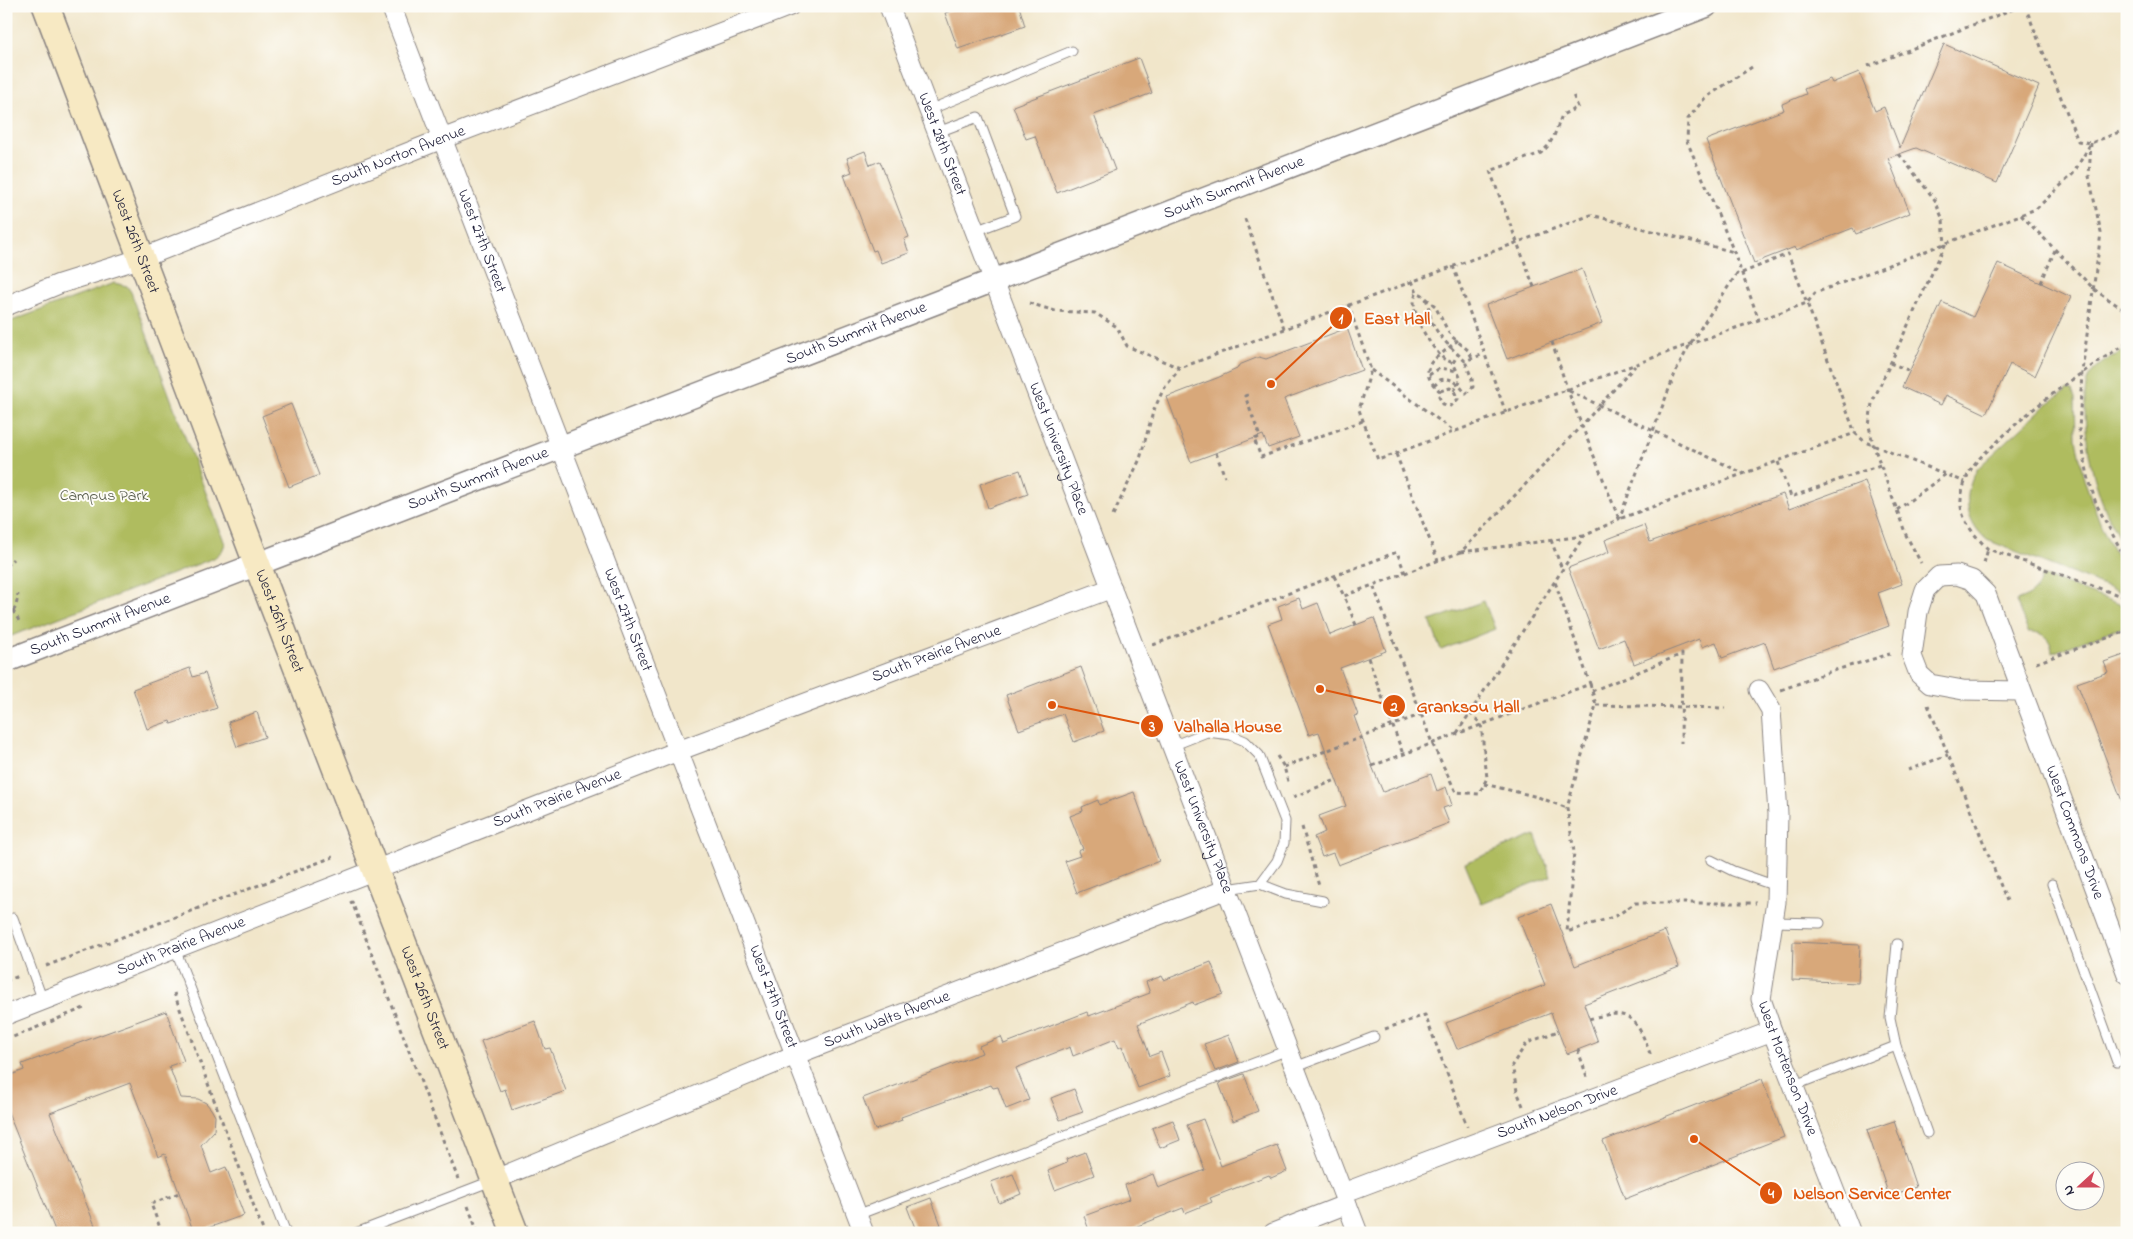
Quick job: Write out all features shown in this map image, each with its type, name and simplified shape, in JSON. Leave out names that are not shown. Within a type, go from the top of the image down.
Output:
[{"type":"main road","name":"West 26th Street","points":[[46,6],[257,564],[516,1233]]},
{"type":"street","name":"West 27th Street","points":[[391,6],[860,1224]]},
{"type":"street","name":"South Norton Avenue","points":[[6,306],[59,284],[142,258],[442,139],[790,6]]},
{"type":"street","name":"West 28th Street","points":[[889,6],[994,280]]},
{"type":"street","name":"South Summit Avenue","points":[[6,661],[1706,6]]},
{"type":"street","name":"West University Place","points":[[994,280],[1358,1233]]},
{"type":"street","name":"West Commons Drive","points":[[2020,691],[1963,690],[1930,684],[1919,674],[1912,656],[1918,612],[1925,590],[1939,576],[1957,575],[1972,580],[1986,594],[2020,691],[2127,974]]},
{"type":"street","name":"South Prairie Avenue","points":[[6,1015],[678,751],[1112,588]]},
{"type":"street","name":"West Mortenson Drive","points":[[1759,690],[1771,710],[1778,814],[1776,894],[1761,999],[1851,1233]]},
{"type":"street","name":"South Walts Avenue","points":[[496,1179],[795,1055],[1227,890]]},
{"type":"street","name":"South Nelson Drive","points":[[1273,1233],[1345,1199],[1529,1122],[1772,1031]]},
{"type":"lane","points":[[929,110],[1072,51]]},
{"type":"lane","points":[[938,132],[978,117],[1015,216],[975,231]]},
{"type":"lane","points":[[1172,746],[1207,732],[1231,735],[1245,741],[1260,755],[1285,821],[1284,843],[1279,855],[1260,884]]},
{"type":"lane","points":[[1711,860],[1776,894]]},
{"type":"lane","points":[[1227,890],[1260,884],[1286,894],[1323,901]]},
{"type":"lane","points":[[2052,884],[2117,1062]]},
{"type":"lane","points":[[13,918],[43,1001]]},
{"type":"lane","points":[[1773,922],[1820,923]]},
{"type":"lane","points":[[1897,944],[1890,1018],[1896,1046],[1927,1133]]},
{"type":"lane","points":[[174,949],[286,1233]]},
{"type":"lane","points":[[1295,1067],[1374,1037]]},
{"type":"lane","points":[[1795,1086],[1896,1046]]},
{"type":"lane","points":[[860,1224],[1288,1050]]},
{"type":"lane","points":[[356,1233],[496,1179]]},
{"type":"path","points":[[1868,66],[2021,6]]},
{"type":"path","points":[[2025,6],[2078,141],[2091,143],[2127,129]]},
{"type":"path","points":[[1752,67],[1705,98],[1688,119],[1687,141],[1734,252],[1759,320]]},
{"type":"path","points":[[1534,287],[1490,171],[1541,153],[1554,136],[1562,115],[1578,107],[1573,95]]},
{"type":"path","points":[[1371,370],[1359,410],[1378,460],[1568,391],[1690,344],[1807,303],[1815,293],[2036,209],[2073,174],[2091,143]]},
{"type":"path","points":[[2091,143],[2089,176],[2101,233],[2095,290],[2082,371],[2079,431],[2088,476],[2106,525],[2127,561]]},
{"type":"path","points":[[1900,154],[1935,200],[1943,220],[1945,245],[1872,403],[1869,426],[1880,465],[1906,535],[1921,562]]},
{"type":"path","points":[[1113,515],[1140,459],[1153,412],[1163,390],[1180,368],[1348,304],[1592,215],[1734,252]]},
{"type":"path","points":[[2021,215],[2095,290],[2127,312]]},
{"type":"path","points":[[1245,219],[1284,328]]},
{"type":"path","points":[[2040,283],[2055,250]]},
{"type":"path","points":[[1619,519],[1676,371],[1690,344],[1741,271],[1788,254],[1855,433],[1865,442],[1965,482]]},
{"type":"path","points":[[1454,266],[1506,413]]},
{"type":"path","points":[[1412,281],[1417,293],[1414,300],[1421,328],[1432,347],[1444,359],[1453,363],[1458,371],[1460,380],[1454,391]]},
{"type":"path","points":[[1417,293],[1421,293],[1435,306],[1447,329],[1469,351],[1472,358]]},
{"type":"path","points":[[1426,298],[1432,322],[1440,336],[1465,361],[1473,387],[1466,394],[1459,384],[1444,378],[1434,386]]},
{"type":"path","points":[[1029,303],[1055,311],[1095,313],[1117,327],[1127,346],[1180,368]]},
{"type":"path","points":[[1348,304],[1371,370],[1455,432]]},
{"type":"path","points":[[1440,391],[1450,388],[1458,399],[1452,406],[1447,406],[1441,402],[1440,391],[1430,380],[1428,367],[1431,361],[1458,340]]},
{"type":"path","points":[[1552,342],[1568,391],[1619,519]]},
{"type":"path","points":[[2127,343],[2082,371],[2024,415],[1971,469],[1965,482],[1961,502],[1964,517],[1976,536],[1988,549],[2127,598]]},
{"type":"path","points":[[1453,363],[1458,354]]},
{"type":"path","points":[[1465,361],[1484,354]]},
{"type":"path","points":[[1890,363],[1910,371]]},
{"type":"path","points":[[1461,552],[1582,426],[1637,364]]},
{"type":"path","points":[[1429,375],[1440,368],[1458,371]]},
{"type":"path","points":[[1568,391],[1745,474]]},
{"type":"path","points":[[1248,395],[1245,396],[1260,437],[1254,439],[1260,457],[1362,420]]},
{"type":"path","points":[[1344,596],[1461,552],[1584,536],[1619,519],[1855,433]]},
{"type":"path","points":[[1216,453],[1225,476]]},
{"type":"path","points":[[1396,454],[1438,561]]},
{"type":"path","points":[[1778,462],[1791,497],[1880,465]]},
{"type":"path","points":[[1897,510],[1946,474]]},
{"type":"path","points":[[1457,734],[1584,536]]},
{"type":"path","points":[[1551,540],[1562,570]]},
{"type":"path","points":[[1984,563],[1988,549]]},
{"type":"path","points":[[1162,642],[1397,552],[1405,573]]},
{"type":"path","points":[[6,566],[13,558]]},
{"type":"path","points":[[1334,576],[1356,625]]},
{"type":"path","points":[[1555,582],[1596,705],[1567,808],[1574,852],[1567,932],[1616,916],[1635,903],[1776,894]]},
{"type":"path","points":[[1373,585],[1432,743],[1456,792],[1479,794],[1487,778],[1481,724],[1470,714]]},
{"type":"path","points":[[13,611],[16,608],[18,594]]},
{"type":"path","points":[[6,606],[13,611],[21,624]]},
{"type":"path","points":[[2036,663],[2127,631]]},
{"type":"path","points":[[1592,691],[1682,654],[1681,743]]},
{"type":"path","points":[[1780,691],[1830,672],[1890,654]]},
{"type":"path","points":[[1368,658],[1403,754]]},
{"type":"path","points":[[1372,766],[1590,684]]},
{"type":"path","points":[[1928,704],[2007,902]]},
{"type":"path","points":[[1596,705],[1725,708]]},
{"type":"path","points":[[1284,767],[1422,714]]},
{"type":"path","points":[[1908,770],[1948,754]]},
{"type":"path","points":[[1293,797],[1336,780]]},
{"type":"path","points":[[1484,784],[1538,797],[1567,808]]},
{"type":"path","points":[[1299,819],[1323,901]]},
{"type":"path","points":[[6,981],[333,857]]},
{"type":"path","points":[[352,902],[478,1233]]},
{"type":"path","points":[[173,992],[264,1233]]},
{"type":"path","points":[[1589,1019],[1614,1013],[1630,1018],[1640,1028],[1658,1073]]},
{"type":"path","points":[[1382,1030],[1425,1015],[1464,1117]]},
{"type":"path","points":[[1529,1122],[1517,1091],[1512,1064],[1527,1043],[1558,1031]]},
{"type":"path","points":[[1578,1050],[1585,1070]]},
{"type":"path","points":[[6,1054],[13,1074]]},
{"type":"path","points":[[162,1233],[151,1204],[179,1193]]},
{"type":"green space","name":"Campus Park","points":[[114,283],[127,286],[131,292],[225,544],[222,551],[214,558],[6,638],[6,323]]},
{"type":"green space","points":[[2127,349],[2127,550],[2109,517],[2091,465],[2086,428],[2085,392],[2093,371],[2107,360]]},
{"type":"green space","points":[[2068,390],[2072,391],[2075,398],[2076,439],[2084,479],[2102,528],[2117,557],[2127,569],[2127,595],[1987,540],[1979,532],[1970,515],[1968,506],[1969,487],[1978,468],[2047,404]]},
{"type":"green space","points":[[2042,575],[2127,607],[2127,625],[2052,653],[2052,648],[2045,637],[2038,633],[2028,632],[2016,601],[2034,592]]},
{"type":"green space","points":[[1484,601],[1495,629],[1441,650],[1430,621]]},
{"type":"green space","points":[[1535,835],[1551,876],[1482,904],[1465,863]]},
{"type":"building","points":[[965,6],[1019,6],[1025,26],[958,49],[945,13]]},
{"type":"building","points":[[1944,44],[2039,86],[1997,183],[1916,148],[1888,158],[1910,213],[1856,234],[1853,228],[1796,250],[1795,247],[1754,263],[1706,140],[1784,110],[1782,104],[1806,94],[1804,89],[1830,79],[1832,83],[1859,72],[1875,111],[1884,107],[1900,148]]},
{"type":"building","points":[[1139,58],[1152,93],[1094,115],[1115,170],[1057,193],[1035,136],[1026,139],[1013,106]]},
{"type":"building","points":[[865,151],[870,165],[880,161],[909,237],[904,239],[909,253],[881,263],[876,250],[873,251],[844,175],[852,172],[847,158]]},
{"type":"building","points":[[1998,263],[2071,297],[2035,376],[2010,364],[1986,414],[1946,395],[1941,405],[1902,387],[1942,302],[1973,317]]},
{"type":"building","points":[[1582,269],[1602,323],[1507,359],[1486,305]]},
{"type":"building","points":[[1347,328],[1362,370],[1284,399],[1299,437],[1268,448],[1263,435],[1191,462],[1167,397],[1217,378],[1237,369],[1239,365],[1259,357],[1266,359]]},
{"type":"building","points":[[291,404],[319,475],[289,487],[262,416]]},
{"type":"building","points":[[1020,470],[1028,494],[988,508],[980,484]]},
{"type":"building","points":[[1865,481],[1902,584],[1878,593],[1889,626],[1774,668],[1765,642],[1722,658],[1716,642],[1702,647],[1699,639],[1634,664],[1624,639],[1599,649],[1568,568],[1609,552],[1605,540],[1644,525],[1650,542],[1783,494],[1789,509]]},
{"type":"building","points":[[1299,598],[1303,609],[1318,603],[1330,635],[1374,618],[1386,651],[1340,668],[1358,715],[1354,716],[1372,766],[1383,792],[1431,774],[1437,791],[1446,787],[1452,805],[1443,808],[1449,823],[1338,865],[1333,853],[1322,857],[1314,837],[1325,832],[1319,816],[1346,806],[1319,732],[1309,735],[1268,624],[1282,619],[1278,606]]},
{"type":"building","points":[[2127,654],[2127,809],[2125,809],[2077,683],[2108,672],[2104,662]]},
{"type":"building","points":[[1081,667],[1104,731],[1074,742],[1063,714],[1019,730],[1006,695]]},
{"type":"building","points":[[190,668],[193,677],[205,673],[217,708],[171,724],[170,721],[147,729],[133,689]]},
{"type":"building","points":[[257,712],[265,737],[237,747],[228,722]]},
{"type":"building","points":[[1134,792],[1159,861],[1077,893],[1065,861],[1080,856],[1078,851],[1083,849],[1070,816],[1083,811],[1082,807],[1098,800],[1099,805]]},
{"type":"building","points":[[1551,904],[1575,966],[1665,931],[1679,967],[1584,1004],[1598,1042],[1567,1054],[1551,1013],[1457,1049],[1446,1023],[1545,985],[1518,917]]},
{"type":"building","points":[[1793,942],[1860,945],[1858,983],[1792,980]]},
{"type":"building","points":[[1211,962],[1223,994],[1194,1005],[1193,1002],[1138,1024],[1150,1056],[1161,1052],[1170,1076],[1138,1088],[1122,1046],[1119,1048],[1115,1039],[1073,1056],[1070,1047],[1016,1068],[1029,1100],[1006,1109],[998,1087],[993,1088],[991,1085],[901,1117],[902,1120],[875,1130],[863,1098],[982,1053],[979,1046],[1001,1037],[1004,1044],[1087,1012],[1089,1016],[1150,993],[1146,982],[1162,976],[1164,980]]},
{"type":"building","points":[[166,1011],[184,1061],[169,1066],[181,1098],[198,1099],[206,1103],[215,1116],[214,1131],[201,1145],[211,1173],[226,1167],[244,1215],[194,1233],[165,1154],[158,1157],[130,1083],[50,1113],[98,1233],[56,1233],[6,1107],[6,1077],[24,1070],[22,1064]]},
{"type":"building","points":[[535,1021],[545,1049],[550,1048],[566,1091],[512,1110],[505,1089],[500,1091],[481,1041]]},
{"type":"building","points":[[1229,1035],[1239,1062],[1215,1071],[1204,1044]]},
{"type":"building","points":[[1244,1074],[1258,1111],[1233,1121],[1219,1083]]},
{"type":"building","points":[[1762,1079],[1784,1137],[1625,1199],[1603,1141]]},
{"type":"building","points":[[1074,1089],[1083,1112],[1060,1120],[1051,1098]]},
{"type":"building","points":[[1203,1119],[1221,1166],[1277,1145],[1287,1171],[1271,1178],[1269,1175],[1210,1198],[1212,1202],[1185,1213],[1183,1208],[1120,1233],[1090,1233],[1084,1216],[1130,1199],[1125,1185],[1153,1174],[1158,1188],[1205,1170],[1187,1125]]},
{"type":"building","points":[[1173,1120],[1180,1140],[1160,1148],[1152,1128]]},
{"type":"building","points":[[1894,1121],[1916,1187],[1889,1196],[1867,1130]]},
{"type":"building","points":[[1085,1152],[1094,1175],[1055,1190],[1048,1171],[1067,1163],[1066,1159]]},
{"type":"building","points":[[1013,1174],[1021,1194],[999,1203],[991,1182]]},
{"type":"building","points":[[931,1198],[941,1225],[917,1233],[907,1207]]},
{"type":"place","name":"East Hall","points":[[1271,384]]},
{"type":"place","name":"Granksou Hall","points":[[1320,689]]},
{"type":"place","name":"Valhalla House","points":[[1052,705]]},
{"type":"place","name":"Nelson Service Center","points":[[1694,1139]]}]
